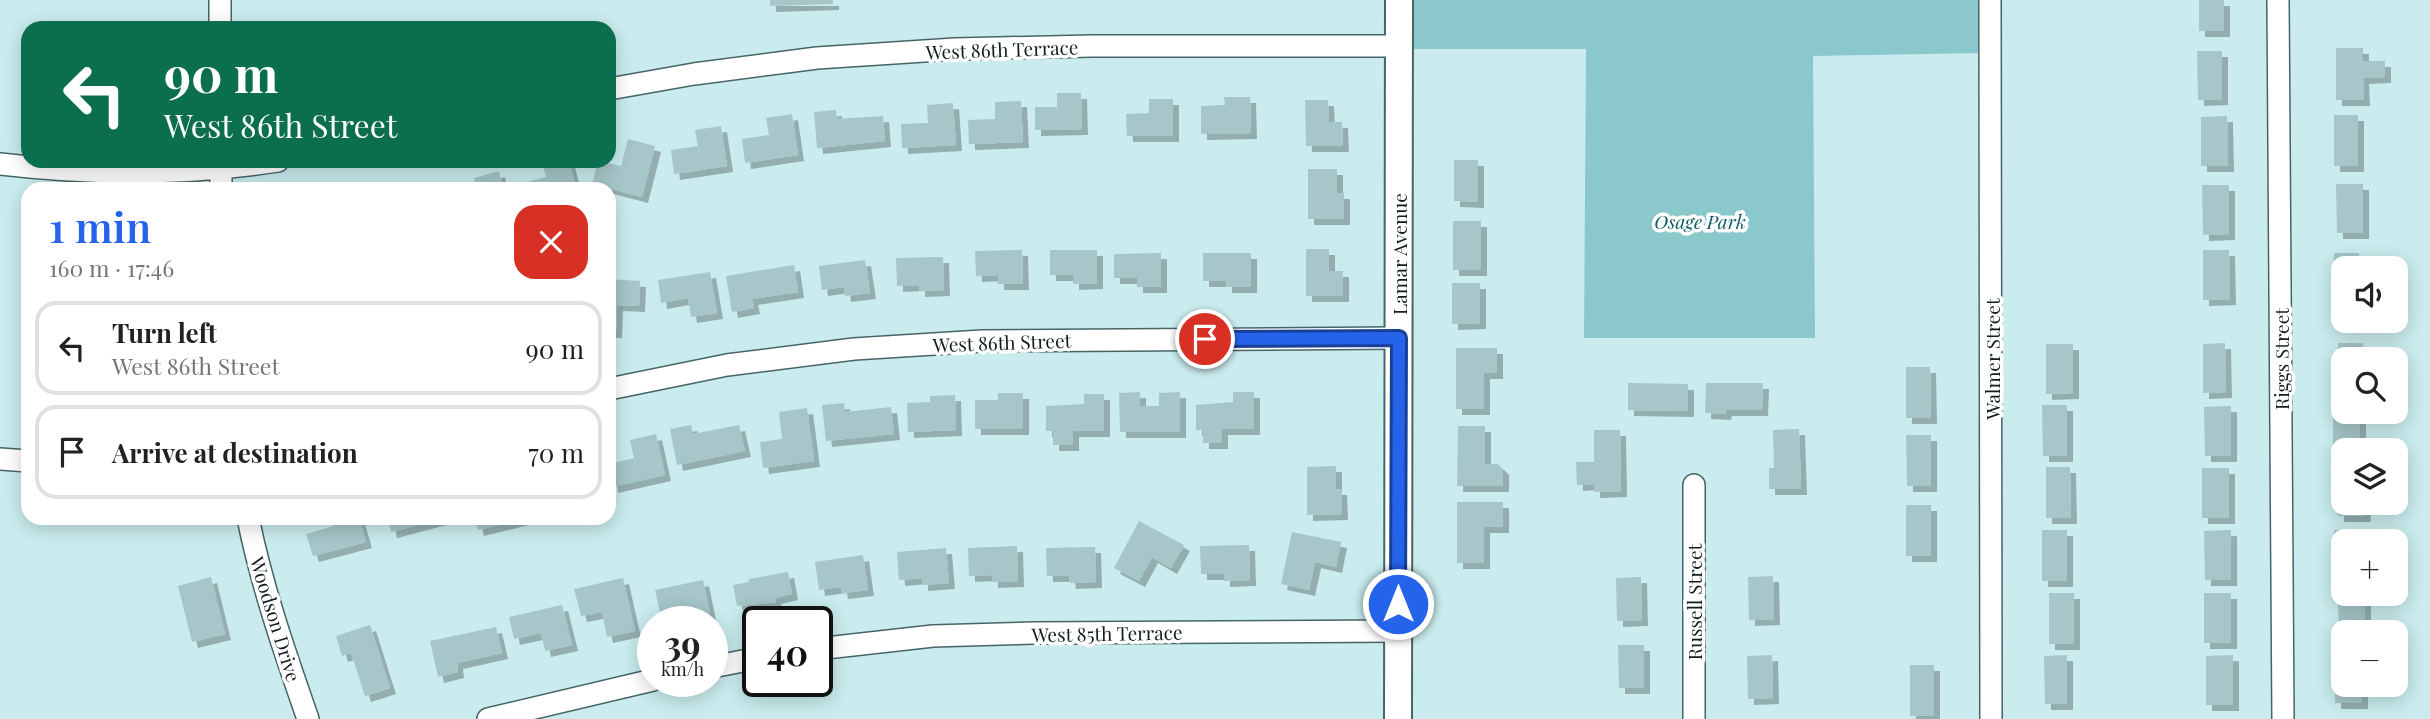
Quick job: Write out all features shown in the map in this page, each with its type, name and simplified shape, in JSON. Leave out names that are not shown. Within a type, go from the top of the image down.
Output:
[{"type":"street","points":[[220,0],[220,21]]},
{"type":"street","name":"Lamar Avenue","points":[[1398,719],[1399,0]]},
{"type":"street","name":"Walmer Street","points":[[1990,0],[1991,719]]},
{"type":"street","name":"Riggs Street","points":[[2278,0],[2283,719]]},
{"type":"street","name":"West 86th Terrace","points":[[616,88],[817,58],[955,49],[1398,46]]},
{"type":"street","points":[[0,164],[21,165]]},
{"type":"street","points":[[59,168],[118,172],[169,168]]},
{"type":"street","name":"West 86th Street","points":[[616,388],[727,365],[854,349],[982,341],[1399,338]]},
{"type":"street","points":[[0,459],[21,460]]},
{"type":"street","name":"Russell Street","points":[[1694,485],[1694,719]]},
{"type":"street","name":"Woodson Drive","points":[[249,525],[276,627],[308,719]]},
{"type":"street","name":"West 85th Terrace","points":[[833,647],[933,636],[996,634],[1398,631]]},
{"type":"street","points":[[488,719],[637,684]]},
{"type":"green space","name":"Osage Park","points":[[1411,0],[1983,0],[1983,53],[1813,56],[1815,338],[1584,338],[1586,49],[1412,49]]},
{"type":"building","points":[[770,0],[833,0],[833,4],[770,6]]},
{"type":"building","points":[[2199,0],[2224,0],[2224,31],[2199,31]]},
{"type":"building","points":[[2336,48],[2363,48],[2363,61],[2385,61],[2385,77],[2363,78],[2364,100],[2336,100]]},
{"type":"building","points":[[2197,51],[2222,51],[2222,99],[2198,100]]},
{"type":"building","points":[[1057,93],[1081,93],[1082,129],[1035,130],[1035,107],[1057,107]]},
{"type":"building","points":[[1224,97],[1250,97],[1251,133],[1201,134],[1201,106],[1225,105]]},
{"type":"building","points":[[1149,99],[1173,99],[1173,136],[1127,136],[1126,114],[1149,113]]},
{"type":"building","points":[[1305,100],[1328,100],[1329,122],[1342,122],[1343,146],[1306,146]]},
{"type":"building","points":[[1021,101],[1023,142],[969,144],[968,120],[995,119],[995,102]]},
{"type":"building","points":[[953,103],[956,145],[902,148],[901,124],[928,123],[927,105]]},
{"type":"building","points":[[836,110],[837,119],[883,116],[885,141],[817,148],[814,112]]},
{"type":"building","points":[[792,114],[798,155],[745,163],[742,139],[769,135],[766,118]]},
{"type":"building","points":[[2334,115],[2358,115],[2358,166],[2334,166]]},
{"type":"building","points":[[2227,116],[2228,166],[2201,166],[2201,117]]},
{"type":"building","points":[[721,126],[727,166],[674,174],[671,150],[698,146],[695,130]]},
{"type":"building","points":[[628,139],[655,146],[642,197],[616,190],[616,182],[593,182],[596,168],[621,166]]},
{"type":"building","points":[[1454,160],[1478,160],[1478,202],[1454,201]]},
{"type":"building","points":[[544,168],[571,168],[574,182],[527,182],[546,177]]},
{"type":"building","points":[[1308,169],[1337,169],[1337,193],[1344,193],[1344,219],[1308,219]]},
{"type":"building","points":[[499,171],[501,182],[475,182],[474,178]]},
{"type":"building","points":[[2336,184],[2363,184],[2363,233],[2337,233]]},
{"type":"building","points":[[2202,185],[2229,185],[2229,234],[2203,235]]},
{"type":"building","points":[[1453,221],[1481,221],[1481,270],[1453,270]]},
{"type":"building","points":[[1306,249],[1329,249],[1329,271],[1343,271],[1343,296],[1306,296]]},
{"type":"building","points":[[1022,250],[1023,284],[998,284],[998,275],[976,276],[975,251]]},
{"type":"building","points":[[1050,250],[1097,250],[1097,283],[1073,284],[1073,275],[1050,275]]},
{"type":"building","points":[[2203,250],[2229,250],[2230,299],[2203,300]]},
{"type":"building","points":[[1161,253],[1161,287],[1137,287],[1137,278],[1114,278],[1114,254]]},
{"type":"building","points":[[1203,253],[1251,253],[1251,287],[1226,287],[1226,281],[1203,281]]},
{"type":"building","points":[[2334,253],[2359,253],[2359,256],[2334,256]]},
{"type":"building","points":[[943,257],[944,290],[919,291],[919,285],[897,286],[896,258]]},
{"type":"building","points":[[865,260],[870,293],[845,296],[844,287],[822,290],[819,266]]},
{"type":"building","points":[[794,265],[798,292],[752,299],[754,308],[732,312],[726,276]]},
{"type":"building","points":[[710,272],[717,313],[691,317],[688,298],[661,303],[658,280]]},
{"type":"building","points":[[616,279],[640,281],[639,306],[617,305],[616,332]]},
{"type":"building","points":[[1452,283],[1480,283],[1480,323],[1452,324]]},
{"type":"building","points":[[2225,343],[2226,392],[2203,393],[2203,344]]},
{"type":"building","points":[[2338,343],[2363,343],[2363,347],[2338,347]]},
{"type":"building","points":[[2046,344],[2073,344],[2073,393],[2046,394]]},
{"type":"building","points":[[1456,348],[1497,348],[1497,373],[1484,373],[1484,409],[1456,409]]},
{"type":"building","points":[[1906,367],[1930,367],[1931,418],[1906,418]]},
{"type":"building","points":[[1628,383],[1688,384],[1688,411],[1628,410]]},
{"type":"building","points":[[1706,383],[1763,383],[1762,410],[1705,413]]},
{"type":"building","points":[[1140,392],[1140,406],[1159,406],[1159,393],[1180,392],[1180,432],[1120,432],[1119,393]]},
{"type":"building","points":[[1233,392],[1254,392],[1254,429],[1222,429],[1222,443],[1203,443],[1203,430],[1196,430],[1196,405],[1233,402]]},
{"type":"building","points":[[998,393],[1023,393],[1023,429],[975,429],[975,400],[998,400]]},
{"type":"building","points":[[1084,394],[1104,394],[1104,431],[1073,431],[1073,445],[1053,445],[1053,431],[1046,431],[1046,406],[1084,404]]},
{"type":"building","points":[[955,395],[956,430],[908,432],[907,403],[930,402],[930,396]]},
{"type":"building","points":[[844,403],[845,412],[891,407],[894,434],[826,441],[822,405]]},
{"type":"building","points":[[2042,405],[2067,405],[2067,456],[2043,456]]},
{"type":"building","points":[[2231,406],[2231,456],[2205,456],[2204,407]]},
{"type":"building","points":[[807,408],[814,461],[763,468],[760,442],[782,439],[779,412]]},
{"type":"building","points":[[2333,424],[2360,424],[2360,438],[2333,438]]},
{"type":"building","points":[[691,425],[693,434],[739,425],[745,451],[677,465],[670,429]]},
{"type":"building","points":[[1458,426],[1485,426],[1485,464],[1498,464],[1503,469],[1503,486],[1457,486]]},
{"type":"building","points":[[1799,429],[1801,489],[1769,489],[1769,468],[1774,468],[1773,430]]},
{"type":"building","points":[[1594,430],[1620,430],[1621,491],[1594,492],[1594,484],[1577,485],[1576,462],[1594,462]]},
{"type":"building","points":[[656,434],[665,475],[616,486],[616,462],[634,458],[630,440]]},
{"type":"building","points":[[1906,435],[1931,435],[1931,486],[1907,486]]},
{"type":"building","points":[[1336,466],[1336,489],[1341,489],[1342,514],[1307,515],[1307,467]]},
{"type":"building","points":[[2046,467],[2070,467],[2071,518],[2046,518]]},
{"type":"building","points":[[2202,468],[2229,468],[2229,518],[2202,518]]},
{"type":"building","points":[[1457,502],[1503,502],[1503,527],[1484,527],[1484,563],[1457,563]]},
{"type":"building","points":[[1906,505],[1931,505],[1931,556],[1906,556]]},
{"type":"building","points":[[1139,521],[1184,545],[1171,568],[1152,557],[1139,581],[1114,568]]},
{"type":"building","points":[[361,525],[366,542],[313,556],[306,534],[334,526]]},
{"type":"building","points":[[390,525],[418,525],[391,532]]},
{"type":"building","points":[[477,525],[498,525],[478,530]]},
{"type":"building","points":[[2042,530],[2067,530],[2067,581],[2042,581]]},
{"type":"building","points":[[2231,530],[2231,580],[2205,580],[2204,531]]},
{"type":"building","points":[[1292,532],[1341,542],[1336,567],[1315,562],[1309,590],[1281,584]]},
{"type":"building","points":[[1249,545],[1250,580],[1224,581],[1224,574],[1201,574],[1200,546]]},
{"type":"building","points":[[1017,546],[1018,581],[992,582],[992,575],[969,576],[968,548]]},
{"type":"building","points":[[1095,547],[1096,582],[1070,583],[1069,576],[1047,576],[1046,548]]},
{"type":"building","points":[[946,548],[949,583],[922,585],[922,578],[899,580],[897,552]]},
{"type":"building","points":[[863,555],[868,590],[842,593],[841,587],[819,590],[815,562]]},
{"type":"building","points":[[788,572],[792,594],[775,598],[776,602],[737,606],[733,585],[749,582],[749,579]]},
{"type":"building","points":[[1773,576],[1774,619],[1749,620],[1748,577]]},
{"type":"building","points":[[211,577],[225,634],[192,642],[178,586]]},
{"type":"building","points":[[1641,577],[1642,620],[1617,621],[1616,578]]},
{"type":"building","points":[[623,578],[635,631],[607,637],[602,612],[581,616],[574,589]]},
{"type":"building","points":[[703,580],[708,606],[659,606],[655,590]]},
{"type":"building","points":[[2049,593],[2074,593],[2074,644],[2049,644]]},
{"type":"building","points":[[2204,593],[2231,593],[2231,643],[2204,643]]},
{"type":"building","points":[[562,605],[572,645],[545,651],[541,633],[514,639],[509,617]]},
{"type":"building","points":[[2338,606],[2365,606],[2365,620],[2339,620]]},
{"type":"building","points":[[370,625],[390,688],[365,696],[351,653],[342,656],[336,636]]},
{"type":"building","points":[[496,627],[502,653],[457,663],[458,672],[438,677],[430,641]]},
{"type":"building","points":[[1618,645],[1644,645],[1644,688],[1619,688]]},
{"type":"building","points":[[1772,655],[1773,698],[1748,699],[1747,656]]},
{"type":"building","points":[[2067,655],[2067,704],[2045,704],[2044,656]]},
{"type":"building","points":[[2233,655],[2233,705],[2206,705],[2206,656]]},
{"type":"building","points":[[1910,665],[1934,665],[1934,716],[1910,716]]},
{"type":"building","points":[[2335,697],[2362,697],[2362,703],[2335,703]]},
{"type":"route","points":[[1205,339],[1399,338],[1398,604]]}]
